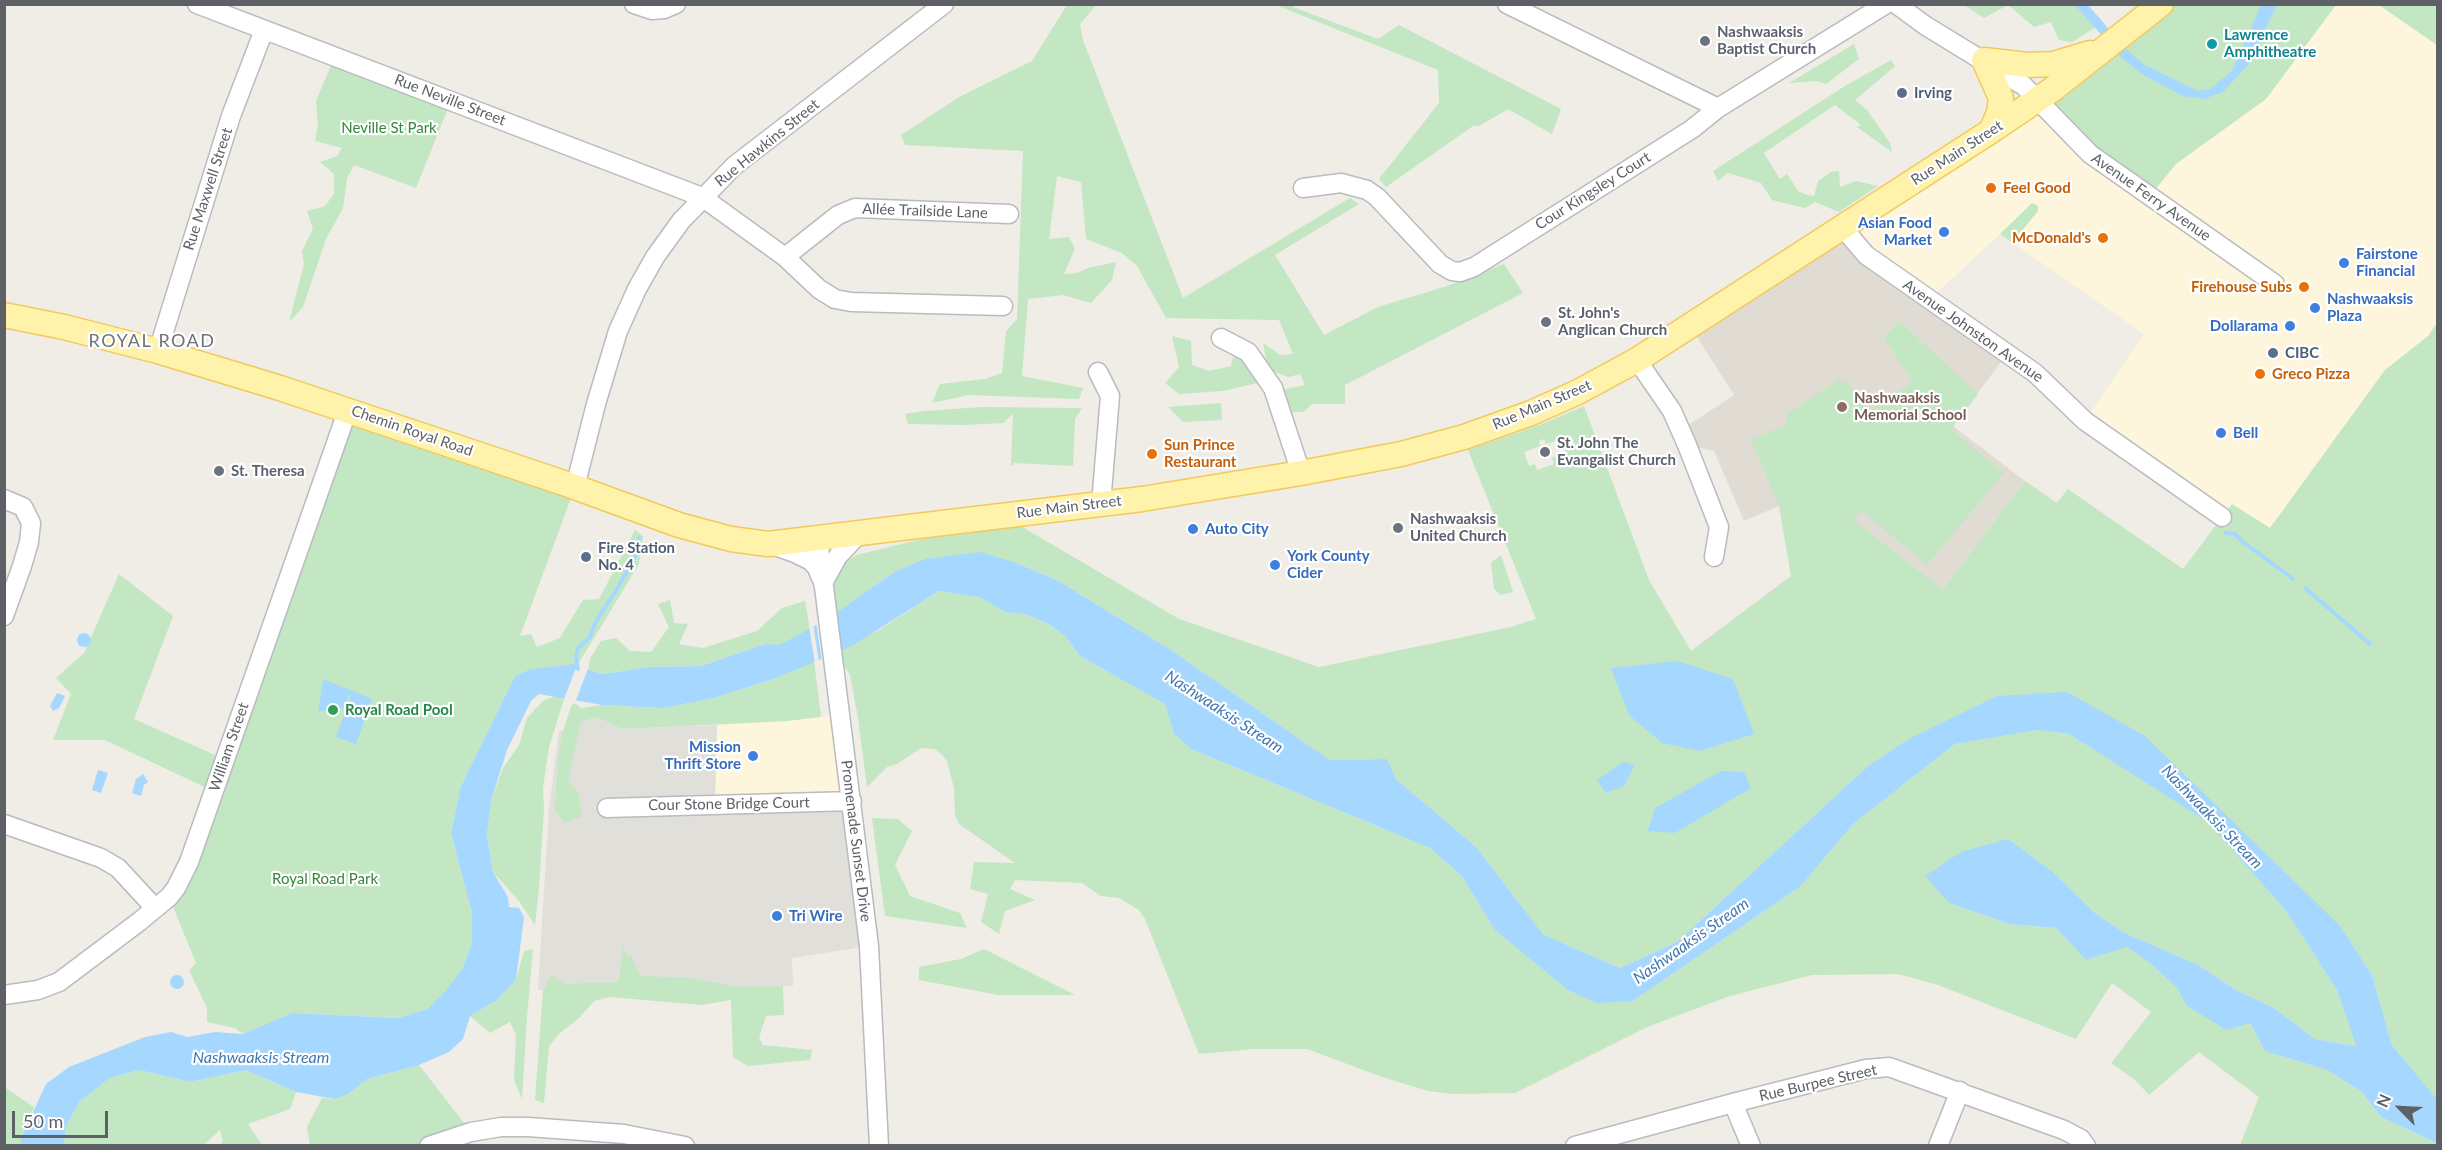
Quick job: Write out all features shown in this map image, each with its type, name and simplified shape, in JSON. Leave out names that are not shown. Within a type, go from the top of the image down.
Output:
[{"type":"main road","name":"Rue Main Street","points":[[818,538],[1101,504],[1301,473],[1401,454],[1464,437],[1569,396],[1637,360],[1992,131],[2037,100],[2161,4]]},
{"type":"main road","points":[[1984,60],[2027,65],[2054,64],[2102,49]]},
{"type":"main road","points":[[1984,60],[2001,98],[1999,113],[1992,131]]},
{"type":"main road","name":"Chemin Royal Road","points":[[4,315],[64,327],[158,351],[348,409],[679,525],[731,539],[768,544],[818,538]]},
{"type":"street","name":"Rue Neville Street","points":[[197,4],[702,197]]},
{"type":"street","points":[[634,4],[652,10],[664,9],[676,4]]},
{"type":"street","name":"Rue Hawkins Street","points":[[575,487],[612,348],[625,313],[655,257],[702,197],[734,166],[944,4]]},
{"type":"street","points":[[1507,4],[1718,108]]},
{"type":"street","name":"Cour Kingsley Court","points":[[1303,188],[1341,183],[1367,190],[1377,196],[1440,264],[1452,271],[1460,272],[1474,267],[1692,129],[1718,108],[1886,4]]},
{"type":"street","name":"Avenue Ferry Avenue","points":[[1896,4],[1926,26],[2024,86],[2090,154],[2275,284]]},
{"type":"street","name":"Rue Maxwell Street","points":[[158,351],[231,116],[264,30]]},
{"type":"street","points":[[702,197],[785,257],[819,289],[835,298],[851,302],[1004,306]]},
{"type":"street","name":"Allée Trailside Lane","points":[[785,257],[838,215],[855,208],[1009,214]]},
{"type":"street","name":"Avenue Johnston Avenue","points":[[1844,228],[1866,255],[2035,373],[2085,420],[2222,517]]},
{"type":"street","points":[[1221,338],[1248,352],[1273,388],[1301,473]]},
{"type":"street","points":[[1637,360],[1672,411],[1687,445],[1719,527],[1714,556]]},
{"type":"street","points":[[1098,372],[1110,396],[1101,504]]},
{"type":"street","name":"William Street","points":[[4,995],[38,990],[59,982],[169,897],[176,888],[189,862],[348,409]]},
{"type":"street","points":[[4,499],[23,507],[31,523],[29,542],[4,616]]},
{"type":"street","points":[[824,591],[838,556],[860,533]]},
{"type":"street","name":"Promenade Sunset Drive","points":[[818,538],[869,946],[879,1146]]},
{"type":"street","points":[[768,544],[801,555],[811,561],[817,568],[824,591]]},
{"type":"street","name":"Cour Stone Bridge Court","points":[[607,808],[852,801]]},
{"type":"street","points":[[4,824],[101,858],[118,868],[155,908]]},
{"type":"street","name":"Rue Burpee Street","points":[[1575,1146],[1866,1069],[1889,1067],[2064,1130],[2080,1139],[2086,1146]]},
{"type":"street","points":[[1938,1146],[1960,1091]]},
{"type":"street","points":[[1733,1103],[1751,1146]]},
{"type":"street","points":[[429,1146],[471,1132],[501,1127],[528,1127],[685,1146]]},
{"type":"shaded area","name":"Nashwaaksis Plaza","points":[[2336,5],[2379,5],[2437,45],[2437,323],[2428,336],[2385,370],[2270,528],[2257,521],[2222,517],[2085,421],[2144,334],[2000,234],[1929,300],[1843,228],[2037,100],[2150,196],[2176,164],[2266,99]]},
{"type":"shaded area","name":"Nashwaaksis Memorial School","points":[[1843,228],[2007,354],[1953,426],[2025,481],[1943,589],[1814,491],[1744,521],[1714,451],[1687,445],[1681,430],[1734,395],[1690,326]]},
{"type":"shaded area","points":[[839,714],[852,801],[715,804],[717,725],[787,721]]},
{"type":"shaded area","points":[[597,717],[622,729],[717,725],[715,804],[852,801],[869,946],[792,958],[793,986],[538,990],[549,808],[559,731],[578,731],[581,722]]},
{"type":"green space","points":[[1067,5],[1096,5],[1080,24],[1083,40],[1183,298],[1350,198],[1359,204],[1275,255],[1324,335],[1378,307],[1444,287],[1504,264],[1523,293],[1345,385],[1345,404],[1312,404],[1303,412],[1285,412],[1276,391],[1305,385],[1300,374],[1289,377],[1268,370],[1263,343],[1280,355],[1293,354],[1279,320],[1166,318],[1137,266],[1122,253],[1086,239],[1081,182],[1057,176],[1049,239],[1069,237],[1075,249],[1064,274],[1077,273],[1088,268],[1116,262],[1112,280],[1091,303],[1063,295],[1028,299],[1022,376],[1083,388],[1079,399],[968,395],[932,403],[940,384],[985,379],[1002,373],[1006,331],[1017,319],[1023,151],[905,145],[901,135],[961,96],[1032,61]]},
{"type":"green space","points":[[1276,5],[1293,5],[1293,7],[1378,39],[1399,25],[1561,109],[1552,134],[1508,109],[1479,126],[1473,126],[1386,187],[1379,179],[1439,103],[1438,70]]},
{"type":"green space","points":[[1964,5],[2008,5],[1984,18]]},
{"type":"green space","points":[[2008,5],[2083,5],[2099,25],[2072,42],[2059,40],[2051,22],[2034,27]]},
{"type":"green space","points":[[2161,5],[2336,5],[2266,99],[2176,164],[2150,196],[2037,100]]},
{"type":"green space","points":[[2379,5],[2437,5],[2437,45]]},
{"type":"green space","points":[[1854,44],[1859,59],[1826,84],[1816,81],[1789,83]]},
{"type":"green space","name":"Neville St Park","points":[[335,56],[451,101],[416,188],[354,165],[347,178],[343,208],[326,239],[303,307],[289,322],[304,264],[302,251],[313,229],[307,211],[325,206],[334,194],[334,174],[320,162],[337,156],[342,148],[315,141],[318,124],[316,101]]},
{"type":"green space","points":[[1891,60],[1895,66],[1855,100],[1867,110],[1890,143],[1892,152],[1857,127],[1861,125],[1835,105],[1764,153],[1780,179],[1787,174],[1798,191],[1807,195],[1814,196],[1818,181],[1831,172],[1839,171],[1840,187],[1856,181],[1878,186],[1839,212],[1815,202],[1805,208],[1772,200],[1761,183],[1728,173],[1718,181],[1713,171],[1845,86]]},
{"type":"green space","points":[[2032,203],[2038,206],[2038,211],[2016,238],[2017,246],[2000,234]]},
{"type":"green space","points":[[1899,321],[1978,394],[1951,429],[2004,473],[1927,565],[1862,511],[1853,520],[1943,589],[2025,481],[2057,503],[2068,489],[2183,569],[2232,504],[2270,528],[2385,370],[2428,336],[2437,323],[2437,1101],[2392,1045],[2372,975],[2341,927],[2067,692],[1868,766],[1677,942],[1620,968],[1544,935],[1476,847],[1396,779],[1386,759],[1330,760],[1171,650],[1057,580],[1019,564],[952,556],[926,559],[894,572],[837,612],[833,583],[837,571],[846,561],[857,555],[930,537],[1019,525],[1179,619],[1319,667],[1511,627],[1536,619],[1468,450],[1545,423],[1584,406],[1649,580],[1691,651],[1791,576],[1779,506],[1751,440],[1786,425],[1787,414],[1840,379],[1843,384],[1847,381],[1868,412],[1913,382],[1884,338]],"holes":[[[1571,436],[1575,445],[1565,449],[1566,453],[1552,458],[1554,464],[1537,470],[1535,464],[1529,466],[1524,452],[1540,446],[1539,441],[1544,439],[1546,444]]]},
{"type":"green space","points":[[1172,336],[1191,341],[1192,365],[1210,371],[1231,366],[1234,352],[1248,359],[1262,382],[1222,391],[1179,394],[1165,383],[1179,367]]},
{"type":"green space","points":[[1221,403],[1222,420],[1183,422],[1168,407]]},
{"type":"green space","points":[[982,407],[1082,408],[1075,419],[1073,466],[1014,463],[1013,466],[1011,465],[1013,414],[1003,423],[964,425],[908,424],[905,414]]},
{"type":"green space","name":"Royal Road Park","points":[[348,409],[575,487],[520,636],[531,634],[537,647],[560,638],[583,600],[599,599],[635,530],[643,536],[639,564],[577,666],[528,670],[515,676],[461,786],[451,833],[472,913],[472,943],[462,969],[444,994],[427,1009],[398,1018],[292,1013],[243,1034],[235,1028],[207,1022],[207,1008],[189,970],[196,963],[169,897],[213,791],[105,740],[53,740],[71,694],[56,678],[84,653],[119,574],[173,616],[134,719],[224,759]]},
{"type":"green space","points":[[1501,555],[1513,592],[1501,595],[1494,589],[1491,563]]},
{"type":"green space","points":[[939,591],[979,597],[1005,612],[1028,615],[1049,624],[1065,636],[1080,656],[1166,704],[1174,734],[1191,749],[1430,848],[1462,876],[1494,929],[1633,1001],[1801,886],[1853,824],[1955,744],[2038,730],[2069,734],[2208,821],[2286,911],[2337,990],[2356,1046],[2315,1039],[2274,1008],[2236,990],[2200,966],[2123,932],[2095,913],[2054,873],[1926,875],[1949,903],[2009,924],[2056,928],[2086,960],[2127,947],[2151,964],[2178,989],[2187,1005],[2250,1023],[2265,1051],[2327,1070],[2362,1092],[2381,1117],[2437,1145],[2240,1145],[2259,1097],[2199,1052],[2149,1095],[2135,1080],[2111,1063],[2151,1012],[2112,983],[2076,1039],[1938,985],[1898,974],[1812,975],[1730,996],[1647,1027],[1515,1093],[1453,1094],[1428,1091],[1382,1077],[1307,1049],[1253,1049],[1199,1054],[1145,919],[1139,910],[1119,898],[1101,896],[1082,883],[1015,880],[1010,889],[1035,900],[1005,911],[999,934],[981,922],[988,894],[970,889],[974,862],[1015,863],[959,824],[955,816],[954,788],[947,761],[942,755],[935,749],[921,748],[897,764],[887,767],[867,787],[858,718],[850,675],[844,666],[842,650],[879,630]]},
{"type":"green space","points":[[670,600],[674,623],[688,624],[679,644],[703,648],[757,631],[782,608],[805,601],[810,629],[780,646],[765,644],[701,666],[651,667],[602,674],[588,669],[590,659],[601,641],[616,638],[630,651],[651,652],[669,627],[658,604]]},
{"type":"green space","points":[[814,661],[821,717],[787,721],[622,729],[597,717],[581,722],[568,782],[579,794],[582,816],[565,823],[555,809],[558,758],[563,731],[571,706],[575,703],[581,708],[602,705],[663,708],[710,699],[774,679]]},
{"type":"green space","points":[[555,696],[564,699],[549,747],[543,787],[544,809],[535,925],[519,901],[493,872],[487,835],[491,801],[503,768],[519,745],[527,718],[543,701]]},
{"type":"green space","points":[[872,818],[898,819],[912,831],[895,865],[910,896],[960,913],[967,928],[885,916]]},
{"type":"green space","points":[[623,945],[626,956],[631,955],[640,976],[692,978],[736,987],[783,986],[784,1015],[766,1016],[759,1038],[763,1045],[812,1050],[810,1060],[748,1066],[733,1057],[731,1000],[701,1005],[610,997],[594,1001],[549,1046],[544,1103],[535,1100],[543,990],[552,975],[564,984],[619,982]]},
{"type":"green space","points":[[533,949],[522,1099],[514,1080],[516,1035],[510,1022],[490,1033],[470,1016],[497,1000],[516,980],[524,951]]},
{"type":"green space","points":[[984,949],[1075,995],[998,995],[919,980],[919,967],[961,959]]},
{"type":"green space","points":[[419,1065],[471,1132],[429,1145],[310,1146],[307,1127],[322,1098],[335,1099],[347,1095],[367,1079]]},
{"type":"green space","points":[[139,1070],[190,1082],[246,1070],[296,1092],[290,1109],[248,1124],[262,1145],[219,1145],[223,1142],[220,1130],[204,1145],[64,1146],[66,1126],[80,1101],[110,1078]]},
{"type":"green space","points":[[4,1087],[34,1107],[21,1138],[21,1145],[5,1145]]},
{"type":"water","points":[[2075,5],[2088,5],[2128,51],[2145,65],[2198,91],[2210,89],[2232,71],[2261,5],[2277,5],[2248,65],[2223,92],[2204,99],[2183,96],[2143,75],[2121,57]]},
{"type":"water","name":"Nashwaaksis Stream","points":[[980,552],[1019,564],[1057,580],[1171,650],[1330,760],[1387,759],[1396,779],[1476,847],[1544,935],[1620,968],[1677,942],[1868,766],[1909,739],[1997,696],[2067,692],[2145,736],[2341,927],[2372,975],[2392,1045],[2438,1101],[2437,1143],[2381,1117],[2362,1092],[2327,1070],[2265,1051],[2250,1023],[2226,1030],[2186,1005],[2178,989],[2151,964],[2127,947],[2086,960],[2056,928],[2009,924],[1949,903],[1925,876],[1961,852],[2008,839],[2054,873],[2095,913],[2123,932],[2200,966],[2236,990],[2274,1008],[2315,1039],[2356,1046],[2337,990],[2286,911],[2208,822],[2069,734],[2038,730],[1955,744],[1853,824],[1801,886],[1633,1001],[1597,1003],[1568,990],[1494,929],[1462,876],[1430,848],[1191,749],[1174,734],[1165,704],[1080,656],[1065,636],[1049,624],[1028,615],[1005,612],[979,597],[939,591],[852,646],[774,679],[710,699],[663,708],[602,705],[539,694],[531,701],[507,750],[491,801],[487,835],[493,872],[508,897],[509,907],[519,908],[524,917],[516,980],[497,1000],[470,1016],[463,1039],[449,1052],[419,1065],[367,1079],[347,1095],[335,1099],[296,1092],[246,1070],[190,1082],[139,1070],[110,1078],[80,1101],[66,1126],[64,1145],[21,1146],[21,1138],[46,1084],[69,1067],[145,1037],[171,1032],[188,1037],[215,1032],[243,1034],[292,1013],[398,1018],[427,1009],[443,994],[462,969],[472,943],[472,913],[451,833],[461,786],[515,676],[528,670],[573,664],[602,674],[651,667],[701,666],[765,644],[780,645],[827,619],[894,572],[925,559]]},
{"type":"water","points":[[81,633],[87,633],[91,640],[87,647],[81,647],[77,643],[77,637]]},
{"type":"water","points":[[1677,661],[1733,679],[1754,734],[1700,751],[1662,743],[1629,715],[1611,668]]},
{"type":"water","points":[[323,679],[372,699],[356,744],[336,737],[351,695],[348,695],[345,708],[318,712]]},
{"type":"water","points":[[57,693],[65,696],[59,708],[53,711],[50,706]]},
{"type":"water","points":[[1623,762],[1635,765],[1624,786],[1606,793],[1597,780]]},
{"type":"water","points":[[98,770],[108,773],[101,793],[92,790]]},
{"type":"water","points":[[1721,771],[1744,772],[1751,788],[1675,833],[1648,831],[1655,808]]},
{"type":"water","points":[[143,774],[148,782],[144,785],[141,796],[132,793],[136,779]]},
{"type":"water","points":[[177,975],[182,977],[184,982],[182,987],[177,989],[172,987],[170,982],[172,977]]},
{"type":"pier","points":[[836,608],[842,653],[822,662],[816,621]]},
{"type":"pier","points":[[813,623],[819,663],[815,664],[809,625]]},
{"type":"pier","points":[[578,663],[589,666],[575,703],[564,699]]},
{"type":"waterway","points":[[2225,533],[2235,534],[2293,579]]},
{"type":"waterway","points":[[578,669],[576,657],[578,648],[590,637],[595,623],[635,557],[639,538]]},
{"type":"waterway","points":[[2305,588],[2370,644]]},
{"type":"place","name":"Nashwaaksis Baptist Church","points":[[1705,41]]},
{"type":"place","name":"Lawrence Amphitheatre","points":[[2212,44]]},
{"type":"place","name":"Irving","points":[[1902,93]]},
{"type":"place","name":"Feel Good","points":[[1991,188]]},
{"type":"place","name":"Asian Food Market","points":[[1944,232]]},
{"type":"place","name":"McDonald's","points":[[2103,238]]},
{"type":"place","name":"Fairstone Financial","points":[[2344,263]]},
{"type":"place","name":"Firehouse Subs","points":[[2304,287]]},
{"type":"place","name":"Nashwaaksis Plaza","points":[[2315,308]]},
{"type":"place","name":"St. John's Anglican Church","points":[[1546,322]]},
{"type":"place","name":"Dollarama","points":[[2290,326]]},
{"type":"place","name":"CIBC","points":[[2273,353]]},
{"type":"place","name":"Greco Pizza","points":[[2260,374]]},
{"type":"place","name":"Nashwaaksis Memorial School","points":[[1842,407]]},
{"type":"place","name":"Bell","points":[[2221,433]]},
{"type":"place","name":"St. John The Evangalist Church","points":[[1545,452]]},
{"type":"place","name":"Sun Prince Restaurant","points":[[1152,454]]},
{"type":"place","name":"St. Theresa","points":[[219,471]]},
{"type":"place","name":"Nashwaaksis United Church","points":[[1398,528]]},
{"type":"place","name":"Auto City","points":[[1193,529]]},
{"type":"place","name":"Fire Station No. 4","points":[[586,557]]},
{"type":"place","name":"York County Cider","points":[[1275,565]]},
{"type":"place","name":"Royal Road Pool","points":[[333,710]]},
{"type":"place","name":"Mission Thrift Store","points":[[753,756]]},
{"type":"place","name":"Tri Wire","points":[[777,916]]},
{"type":"district","name":"ROYAL ROAD","points":[[152,341]]}]
